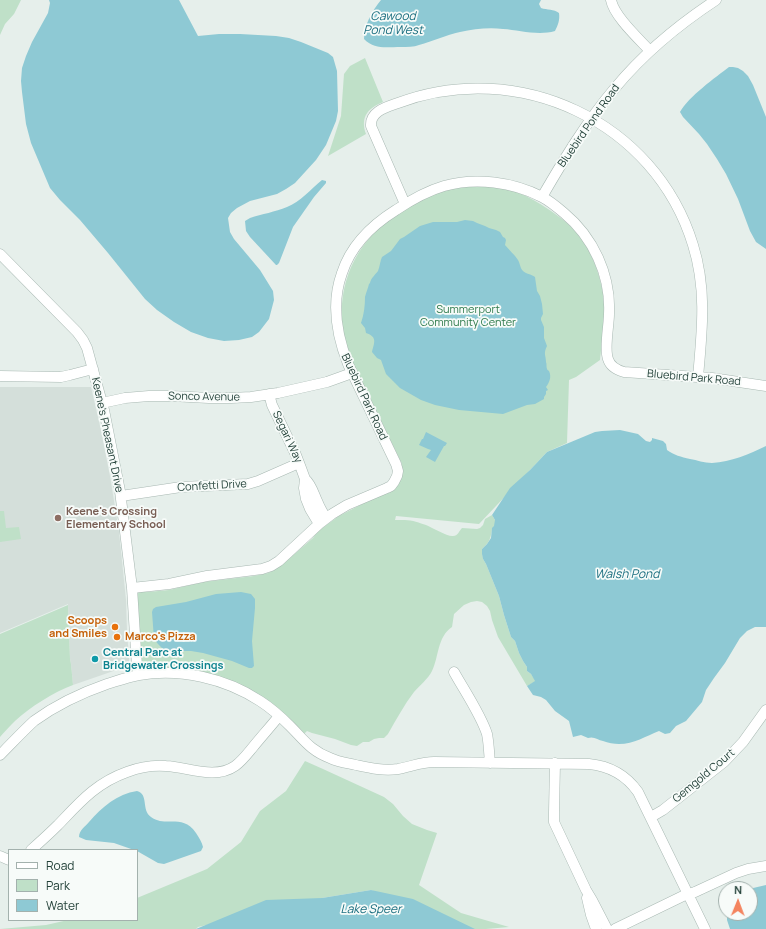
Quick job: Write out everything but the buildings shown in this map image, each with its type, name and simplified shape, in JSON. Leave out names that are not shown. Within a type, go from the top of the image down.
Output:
[{"type":"street","points":[[611,0],[613,8],[618,16],[650,51]]},
{"type":"street","name":"Bluebird Pond Road","points":[[542,197],[565,157],[601,105],[620,82],[650,51],[672,32],[716,0]]},
{"type":"street","points":[[405,204],[371,129],[370,123],[373,117],[377,112],[384,109],[405,101],[434,93],[468,88],[495,89],[521,92],[552,101],[574,110],[603,126],[626,143],[652,168],[670,195],[688,229],[697,260],[702,290],[702,323],[698,377]]},
{"type":"street","name":"Bluebird Park Road","points":[[132,588],[169,584],[207,576],[267,568],[279,561],[322,521],[355,502],[387,488],[394,482],[398,471],[396,464],[352,373],[342,348],[337,324],[338,286],[341,273],[354,249],[379,221],[405,204],[435,189],[453,184],[472,182],[490,182],[511,186],[528,191],[551,202],[580,228],[589,241],[600,263],[607,283],[609,314],[607,354],[608,360],[617,370],[624,372],[729,380],[766,386]]},
{"type":"street","name":"Keene's Pheasant Drive","points":[[0,254],[81,336],[87,348],[102,402],[121,496],[132,588],[137,666],[139,675]]},
{"type":"street","points":[[0,376],[65,376],[93,369]]},
{"type":"street","name":"Sonco Avenue","points":[[102,402],[149,396],[221,398],[244,397],[269,394],[327,382],[352,373]]},
{"type":"street","name":"Segari Way","points":[[269,394],[272,405],[305,479],[309,483],[317,502],[322,521]]},
{"type":"street","name":"Confetti Drive","points":[[121,496],[174,488],[248,484],[258,482],[299,463]]},
{"type":"street","points":[[454,672],[486,730],[489,744],[490,763]]},
{"type":"street","points":[[0,755],[16,738],[40,717],[72,698],[93,689],[139,675],[183,674],[215,680],[252,696],[266,705],[291,726],[304,742],[324,756],[374,769],[385,770],[402,768],[429,762],[595,764],[614,770],[626,778],[635,787],[705,929]]},
{"type":"street","name":"Gemgold Court","points":[[651,817],[663,810],[729,757],[766,710]]},
{"type":"street","points":[[32,849],[52,831],[84,797],[108,780],[128,772],[150,766],[170,766],[211,773],[229,770],[244,758],[279,716]]},
{"type":"street","points":[[555,764],[554,822],[606,929]]},
{"type":"street","points":[[614,929],[683,896],[736,873],[766,866]]},
{"type":"street","points":[[586,890],[589,908],[596,929]]},
{"type":"shaded area","name":"Keene's Crossing Elementary School","points":[[0,387],[91,387],[110,476],[119,532],[126,600],[129,658],[128,666],[73,685],[70,659],[68,604],[0,633]]},
{"type":"green space","points":[[0,0],[21,0],[14,14],[5,24],[0,35]]},
{"type":"green space","points":[[365,58],[383,102],[369,110],[364,123],[366,134],[328,156],[341,116],[344,74],[350,66]]},
{"type":"green space","name":"Summerport Community Center","points":[[480,186],[514,191],[534,200],[565,221],[580,236],[593,259],[603,293],[604,317],[600,360],[576,377],[569,380],[567,443],[547,452],[479,524],[396,516],[395,520],[408,520],[416,522],[448,535],[455,536],[462,528],[480,528],[485,519],[492,515],[495,520],[495,526],[492,529],[488,542],[482,549],[483,559],[499,596],[511,637],[515,641],[519,653],[527,667],[527,671],[536,681],[527,686],[498,637],[490,611],[482,602],[477,601],[464,605],[454,614],[452,627],[447,631],[441,642],[432,671],[410,697],[388,734],[384,738],[363,742],[357,746],[307,731],[303,735],[243,688],[145,670],[142,668],[136,596],[139,592],[169,590],[203,582],[268,573],[284,563],[313,538],[318,531],[339,516],[366,502],[401,480],[402,464],[352,361],[345,340],[342,323],[342,306],[348,274],[364,245],[375,232],[388,221],[420,201],[441,191]]},
{"type":"green space","points":[[0,511],[4,511],[6,528],[19,527],[21,539],[0,542]]},
{"type":"green space","points":[[68,605],[70,659],[73,685],[35,705],[15,721],[0,737],[0,634]]},
{"type":"green space","points":[[305,761],[384,797],[393,804],[412,824],[437,833],[419,885],[461,913],[509,927],[467,929],[371,890],[322,898],[198,927],[196,929],[0,929],[46,925],[64,921],[138,921],[138,898],[207,869],[241,842],[260,811],[286,791]]},
{"type":"water","points":[[49,0],[179,0],[198,36],[240,34],[289,38],[328,53],[333,57],[337,71],[338,111],[336,121],[326,145],[316,160],[295,183],[277,194],[250,201],[237,208],[228,218],[230,232],[234,239],[260,270],[273,291],[274,300],[269,319],[259,332],[252,337],[224,341],[208,338],[191,332],[157,310],[145,299],[80,220],[50,188],[31,143],[26,124],[21,81],[22,68],[26,56],[48,13],[50,3]]},
{"type":"water","name":"Cawood Pond West","points":[[381,0],[541,0],[539,4],[541,8],[553,10],[559,13],[559,18],[555,31],[549,32],[535,33],[498,28],[482,29],[455,33],[415,46],[381,47],[368,43],[364,39],[364,34],[369,18]]},
{"type":"water","points":[[729,67],[738,68],[748,76],[766,117],[766,249],[756,242],[750,231],[738,199],[717,159],[707,144],[680,112],[689,100]]},
{"type":"water","points":[[322,180],[326,181],[326,183],[314,197],[293,227],[279,263],[276,265],[250,237],[246,231],[245,221],[250,218],[292,205]]},
{"type":"water","points":[[465,220],[473,221],[500,232],[506,240],[505,245],[518,260],[522,270],[535,277],[537,291],[542,304],[543,314],[541,320],[544,327],[544,338],[547,346],[545,353],[547,370],[549,371],[550,375],[549,382],[546,387],[548,390],[546,391],[544,399],[535,404],[527,405],[503,414],[459,410],[435,405],[421,400],[400,388],[386,374],[381,360],[372,352],[374,338],[366,333],[365,328],[361,323],[365,297],[369,284],[378,271],[382,257],[391,251],[400,239],[420,226],[433,222],[457,222]]},
{"type":"water","name":"Walsh Pond","points":[[620,430],[638,434],[646,441],[650,442],[652,438],[663,441],[666,444],[667,450],[675,455],[709,463],[733,459],[766,446],[766,627],[755,627],[747,631],[740,638],[706,690],[702,702],[686,721],[676,726],[670,733],[665,734],[659,731],[624,744],[609,743],[581,735],[573,737],[569,721],[555,711],[546,700],[533,695],[527,686],[535,681],[531,674],[527,671],[527,667],[519,653],[515,641],[511,637],[499,596],[482,554],[482,549],[491,538],[495,520],[492,515],[510,488],[547,452],[595,432]]},
{"type":"water","points":[[426,432],[447,443],[435,462],[426,457],[431,450],[419,445]]},
{"type":"water","points":[[241,592],[251,594],[255,599],[252,641],[254,666],[252,668],[203,653],[191,651],[168,651],[163,649],[154,639],[152,612],[156,607],[186,602],[216,594]]},
{"type":"water","points":[[137,791],[143,795],[146,810],[151,817],[162,821],[180,822],[191,827],[202,843],[203,847],[201,851],[164,864],[158,863],[138,852],[138,849],[131,849],[114,843],[86,840],[79,837],[82,829],[105,806],[116,798]]},
{"type":"water","points":[[766,885],[766,929],[730,929],[727,921],[758,921],[758,887]]},
{"type":"water","name":"Lake Speer","points":[[371,890],[413,899],[475,929],[196,929],[266,900],[322,898]]},
{"type":"place","name":"Keene's Crossing Elementary School","points":[[58,518]]},
{"type":"place","name":"Scoops and Smiles","points":[[115,627]]},
{"type":"place","name":"Marco's Pizza","points":[[117,637]]},
{"type":"place","name":"Central Parc at Bridgewater Crossings","points":[[95,659]]}]
